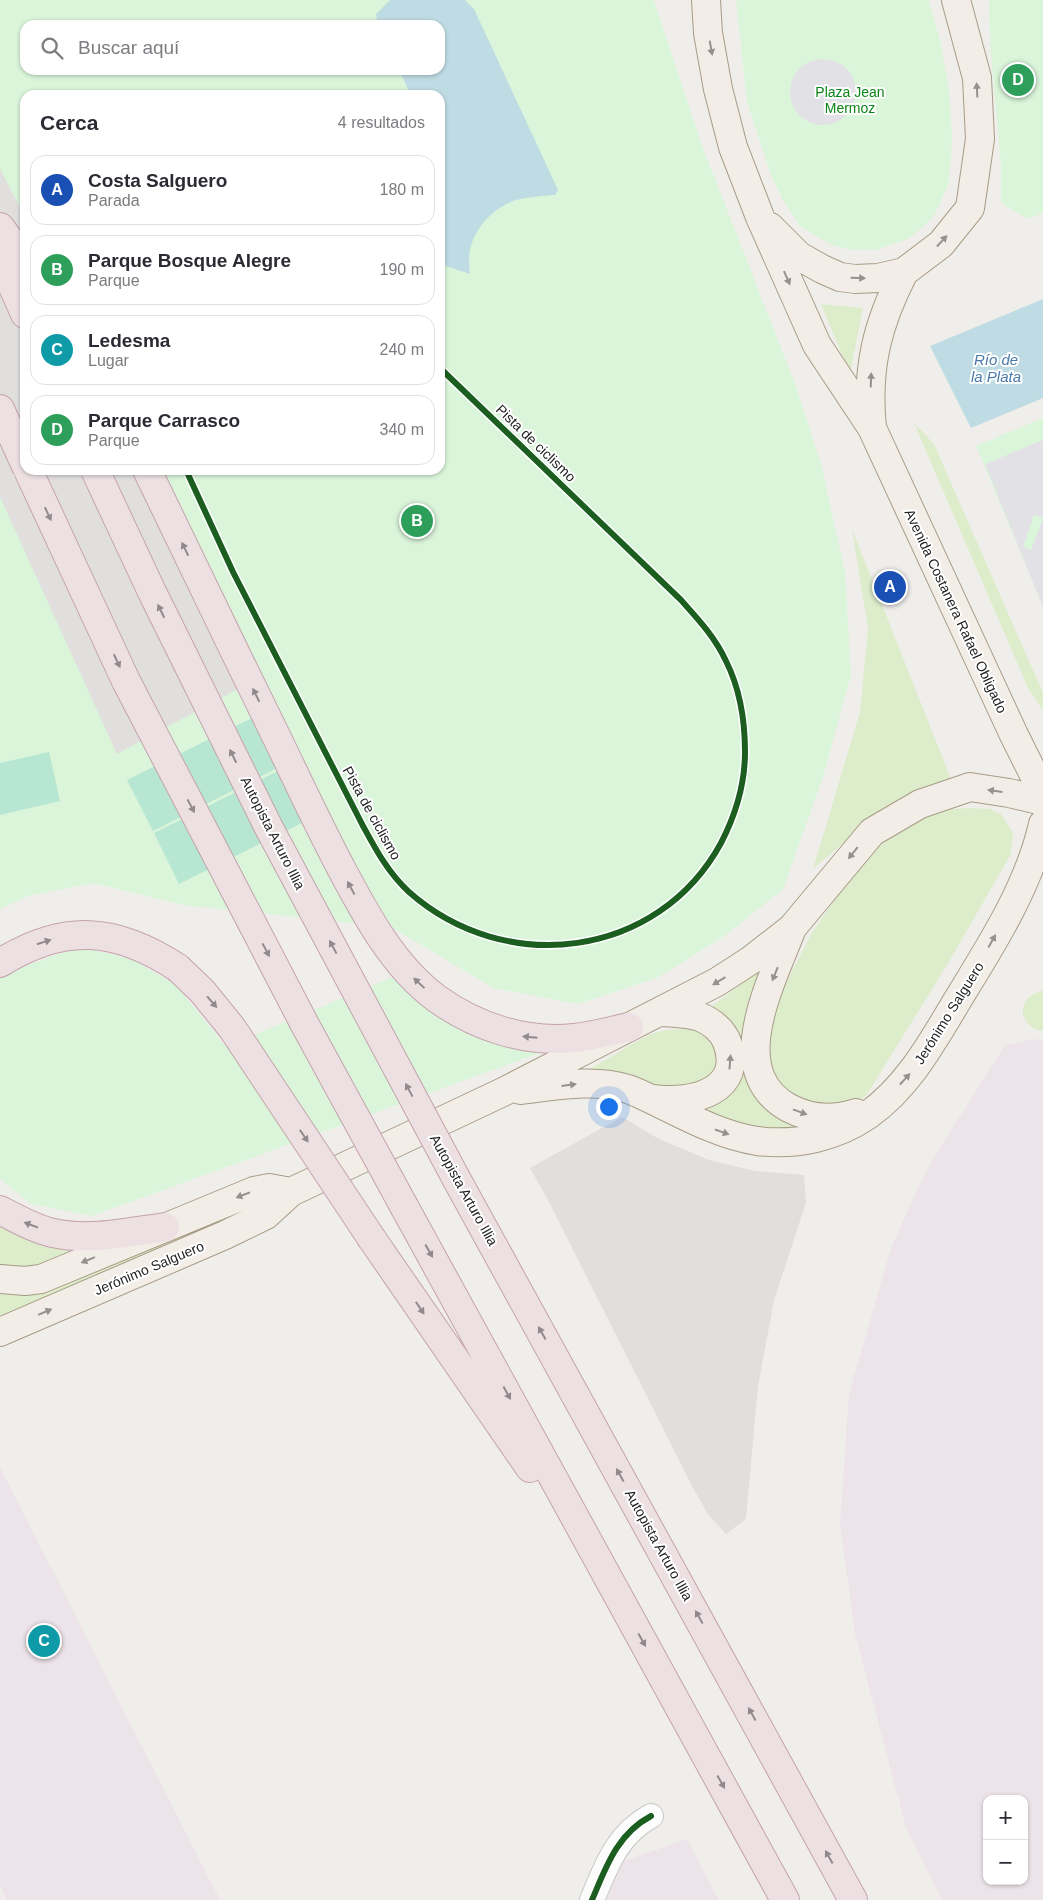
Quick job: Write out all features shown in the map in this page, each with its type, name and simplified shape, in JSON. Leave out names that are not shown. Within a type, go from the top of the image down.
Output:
[{"type":"highway","points":[[0,227],[20,254]]},
{"type":"highway","points":[[0,258],[20,303]]},
{"type":"highway","points":[[0,409],[20,453]]},
{"type":"highway","points":[[30,475],[126,681],[304,1023],[785,1900]]},
{"type":"highway","name":"Autopista Arturo Illia","points":[[97,475],[152,592],[269,828],[458,1180],[853,1900]]},
{"type":"highway","points":[[149,475],[325,838],[360,905],[384,942],[408,973],[438,999],[457,1011],[498,1030],[522,1036],[560,1039],[592,1036],[630,1026]]},
{"type":"highway","points":[[0,963],[44,942],[62,937],[94,935],[121,939],[161,957],[178,968],[202,991],[232,1028],[372,1239],[619,1597]]},
{"type":"highway","points":[[0,1210],[25,1223],[53,1233],[67,1235],[104,1235],[165,1227]]},
{"type":"main road","name":"Avenida Costanera Rafael Obligado","points":[[706,0],[708,33],[718,89],[733,147],[760,218],[816,345],[872,428],[1043,793]]},
{"type":"main road","points":[[760,218],[799,256],[840,277],[854,279],[878,278],[904,272],[941,244],[970,208],[980,139],[977,78],[956,0]]},
{"type":"main road","name":"Avenida Costanera Rafael Obligado","points":[[872,428],[871,372],[879,330],[889,300],[904,272]]},
{"type":"main road","name":"Jerónimo Salguero","points":[[0,1332],[225,1235],[266,1215],[291,1192],[504,1092],[630,1026],[662,1012],[736,970],[792,928],[872,832],[920,804],[970,788],[1009,793],[1043,801]]},
{"type":"main road","name":"Jerónimo Salguero","points":[[504,1092],[590,1084],[629,1089],[687,1117],[726,1133],[743,1138],[771,1142],[800,1141],[839,1131],[868,1115],[886,1100],[923,1058],[1020,892],[1038,848],[1043,824]]},
{"type":"main road","points":[[792,928],[762,1007],[755,1052],[759,1077],[765,1087],[781,1103],[791,1109],[815,1117],[828,1118],[851,1115],[886,1100]]},
{"type":"main road","points":[[648,1098],[662,1100],[690,1099],[709,1092],[724,1081],[729,1074],[730,1051],[726,1038],[720,1030],[708,1021],[691,1015],[662,1012]]},
{"type":"main road","points":[[0,1278],[25,1281],[41,1280],[254,1191],[269,1188],[291,1192]]},
{"type":"street","points":[[592,1900],[620,1842],[635,1826],[651,1816]]},
{"type":"shaded area","points":[[823,59],[836,62],[846,69],[853,79],[856,92],[853,105],[846,115],[836,122],[823,125],[810,122],[800,115],[793,105],[790,92],[793,79],[800,69],[810,62]]},
{"type":"shaded area","points":[[0,169],[20,207],[20,475],[159,475],[262,676],[117,754],[0,497]]},
{"type":"shaded area","points":[[1043,440],[1043,518],[1043,607],[985,464]],"holes":[[[1034,515],[1043,518],[1031,550],[1023,547]]]},
{"type":"shaded area","points":[[1035,1039],[1043,1041],[1043,1900],[942,1900],[906,1828],[855,1634],[840,1524],[849,1393],[891,1248],[934,1157],[1005,1045]]},
{"type":"shaded area","points":[[622,1117],[659,1139],[709,1160],[755,1171],[804,1175],[806,1203],[774,1300],[758,1386],[746,1519],[726,1534],[707,1513],[692,1486],[530,1168]]},
{"type":"shaded area","points":[[0,1467],[220,1900],[7,1900],[0,1886]]},
{"type":"shaded area","points":[[687,1839],[719,1900],[606,1900],[624,1861]]},
{"type":"green space","points":[[0,0],[654,0],[701,143],[797,389],[822,468],[845,573],[851,675],[823,777],[783,889],[726,935],[659,977],[578,1004],[493,988],[391,927],[183,905],[93,883],[28,896],[0,909]]},
{"type":"green space","name":"Plaza Jean Mermoz","points":[[736,0],[929,0],[941,45],[949,91],[952,135],[948,185],[934,216],[921,229],[907,239],[876,250],[854,250],[835,246],[800,226],[783,200],[771,175],[747,102]]},
{"type":"green space","points":[[989,0],[1043,0],[1043,213],[1028,219],[1001,203],[1001,166],[990,41]]},
{"type":"green space","points":[[821,304],[863,308],[850,374]]},
{"type":"green space","points":[[1043,418],[1043,607],[976,446]]},
{"type":"green space","points":[[914,423],[934,444],[1043,693],[1043,711],[1028,688]]},
{"type":"green space","points":[[852,529],[951,779],[912,794],[894,804],[861,828],[813,869],[860,712],[868,629]]},
{"type":"green space","points":[[276,706],[301,756],[153,831],[127,780]]},
{"type":"green space","points":[[49,752],[60,801],[0,815],[0,763]]},
{"type":"green space","points":[[302,759],[328,810],[179,884],[154,833]]},
{"type":"green space","points":[[991,809],[1001,814],[1013,833],[1011,854],[950,960],[866,1096],[852,1104],[803,1106],[771,1079],[767,1029],[785,985],[810,936],[868,851],[915,818],[942,810]]},
{"type":"green space","points":[[78,947],[130,958],[176,985],[226,1047],[395,976],[470,1032],[507,1047],[556,1047],[92,1216],[31,1204],[0,1179],[0,977],[3,974]]},
{"type":"green space","points":[[769,963],[752,1000],[773,1112],[789,1125],[809,1133],[760,1133],[704,1111],[730,1096],[739,1080],[707,1010]]},
{"type":"green space","points":[[1043,991],[1043,1031],[1028,1024],[1023,1012],[1027,1000]]},
{"type":"green space","points":[[685,1029],[700,1032],[709,1037],[722,1060],[700,1087],[658,1087],[641,1080],[588,1070],[648,1035],[665,1030]]},
{"type":"green space","points":[[291,1192],[0,1332],[0,1210],[53,1233]]},
{"type":"water","points":[[390,0],[465,0],[474,9],[558,190],[555,195],[516,200],[495,211],[475,236],[469,258],[470,274],[445,266],[445,90],[409,90],[401,75],[445,75],[445,20],[377,20],[376,14]]},
{"type":"water","name":"Río de la Plata","points":[[1043,299],[1043,398],[971,428],[930,346]]},
{"type":"cycle path","name":"Pista de ciclismo","points":[[188,475],[233,572],[362,824],[382,860],[401,885],[447,919],[489,937],[533,944],[577,943],[620,932],[659,912],[693,882],[721,843],[739,799],[745,764],[743,717],[735,683],[717,644],[681,600],[445,373]]},
{"type":"cycle path","points":[[592,1900],[608,1864],[621,1842],[639,1823],[651,1816]]},
{"type":"place","name":"Parque Carrasco","points":[[1018,80]]},
{"type":"place","name":"Parque Bosque Alegre","points":[[417,521]]},
{"type":"place","name":"Costa Salguero","points":[[890,587]]},
{"type":"place","name":"Ledesma","points":[[44,1641]]}]
